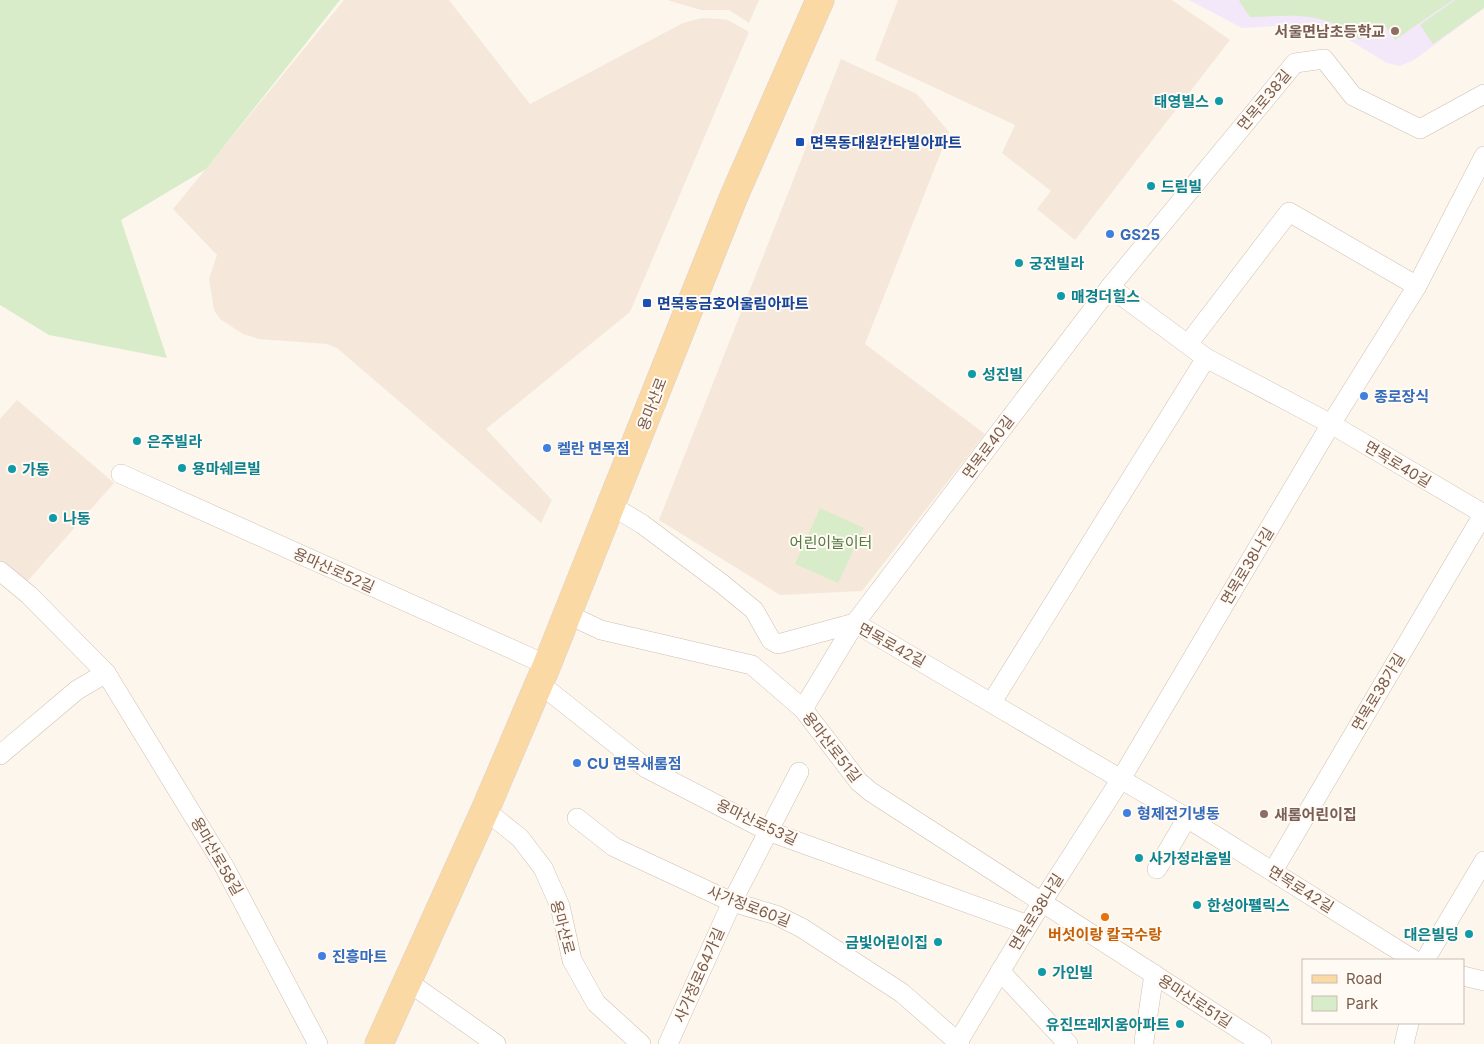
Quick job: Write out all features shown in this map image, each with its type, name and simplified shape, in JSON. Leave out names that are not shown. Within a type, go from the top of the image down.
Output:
[{"type":"main road","name":"용마산로","points":[[379,1044],[485,810],[569,615],[734,196],[820,0]]},
{"type":"street","name":"면목로38길","points":[[1110,287],[1295,64],[1324,59],[1353,96],[1420,129],[1484,94]]},
{"type":"street","name":"면목로38나길","points":[[959,1043],[1000,971],[1121,779],[1331,424],[1417,286],[1484,156]]},
{"type":"street","points":[[1188,344],[1290,212],[1417,286]]},
{"type":"street","name":"면목로40길","points":[[802,709],[855,623],[1110,287],[1206,358],[1331,424],[1484,514]]},
{"type":"street","points":[[992,702],[1206,358]]},
{"type":"street","name":"용마산로52길","points":[[121,474],[543,674]]},
{"type":"street","name":"면목로42길","points":[[612,506],[642,524],[754,610],[772,640],[778,644],[855,623],[1187,818],[1412,959]]},
{"type":"street","name":"면목로38가길","points":[[1273,871],[1484,514]]},
{"type":"street","name":"용마산로58길","points":[[0,571],[29,595],[106,673],[224,866],[318,1044]]},
{"type":"street","name":"용마산로51길","points":[[569,615],[601,630],[752,665],[802,709],[859,782],[867,789],[1262,1044]]},
{"type":"street","points":[[0,755],[77,690],[106,673]]},
{"type":"street","name":"용마산로53길","points":[[543,674],[646,768],[768,831],[1028,925]]},
{"type":"street","name":"사가정로64가길","points":[[668,1044],[732,902],[799,772]]},
{"type":"street","name":"용마산로","points":[[485,810],[520,838],[542,868],[560,906],[572,960],[596,1003],[641,1044]]},
{"type":"street","name":"사가정로60길","points":[[577,818],[614,847],[732,902],[776,915],[802,928],[902,993],[959,1043]]},
{"type":"street","points":[[1157,869],[1187,818]]},
{"type":"street","points":[[1426,959],[1484,862]]},
{"type":"street","points":[[1000,971],[1068,1044]]},
{"type":"street","name":"용마산로51길","points":[[1144,1041],[1154,974]]},
{"type":"street","points":[[1464,976],[1484,981]]},
{"type":"street","points":[[407,981],[496,1044]]},
{"type":"street","points":[[1404,1044],[1409,1024]]},
{"type":"shaded area","points":[[344,0],[449,0],[530,104],[683,23],[702,18],[728,20],[749,32],[630,312],[486,429],[552,500],[541,523],[337,348],[327,344],[259,339],[243,334],[220,319],[214,310],[209,279],[217,255],[173,209]]},
{"type":"shaded area","points":[[667,0],[759,0],[749,23],[729,10],[701,10]]},
{"type":"shaded area","points":[[898,0],[1172,0],[1230,40],[1075,240],[1037,209],[1051,191],[1002,153],[1015,125],[875,60]]},
{"type":"shaded area","name":"서울면남초등학교","points":[[1189,0],[1484,0],[1484,8],[1414,60],[1400,66],[1387,63],[1329,28],[1310,24],[1242,28]]},
{"type":"shaded area","points":[[841,59],[917,94],[949,132],[865,344],[985,434],[862,591],[780,595],[659,520]]},
{"type":"shaded area","points":[[17,400],[114,483],[24,585],[0,565],[0,419]]},
{"type":"green space","points":[[0,0],[340,0],[206,169],[121,220],[167,358],[49,335],[0,305]]},
{"type":"green space","points":[[1453,0],[1395,40],[1383,23],[1360,40],[1346,30],[1321,19],[1294,16],[1250,17],[1239,1]]},
{"type":"green space","points":[[1455,0],[1484,0],[1484,8],[1433,44],[1420,25]]},
{"type":"green space","name":"어린이놀이터","points":[[820,508],[864,528],[838,583],[795,564]]},
{"type":"place","name":"서울면남초등학교","points":[[1395,31]]},
{"type":"place","name":"태영빌스","points":[[1219,101]]},
{"type":"place","name":"면목동대원칸타빌아파트","points":[[800,142]]},
{"type":"place","name":"드림빌","points":[[1151,186]]},
{"type":"place","name":"GS25","points":[[1110,234]]},
{"type":"place","name":"궁전빌라","points":[[1019,263]]},
{"type":"place","name":"매경더힐스","points":[[1061,296]]},
{"type":"place","name":"면목동금호어울림아파트","points":[[647,303]]},
{"type":"place","name":"성진빌","points":[[972,374]]},
{"type":"place","name":"종로장식","points":[[1364,396]]},
{"type":"place","name":"은주빌라","points":[[137,441]]},
{"type":"place","name":"켈란 면목점","points":[[547,448]]},
{"type":"place","name":"용마쉐르빌","points":[[182,468]]},
{"type":"place","name":"가동","points":[[12,469]]},
{"type":"place","name":"나동","points":[[53,518]]},
{"type":"place","name":"CU 면목새롬점","points":[[577,763]]},
{"type":"place","name":"형제전기냉동","points":[[1127,813]]},
{"type":"place","name":"새롬어린이집","points":[[1264,814]]},
{"type":"place","name":"사가정라움빌","points":[[1139,858]]},
{"type":"place","name":"한성아펠릭스","points":[[1197,905]]},
{"type":"place","name":"버섯이랑 칼국수랑","points":[[1105,917]]},
{"type":"place","name":"대은빌딩","points":[[1469,934]]},
{"type":"place","name":"금빛어린이집","points":[[938,942]]},
{"type":"place","name":"진흥마트","points":[[322,956]]},
{"type":"place","name":"가인빌","points":[[1042,972]]},
{"type":"place","name":"유진뜨레지움아파트","points":[[1180,1024]]}]
